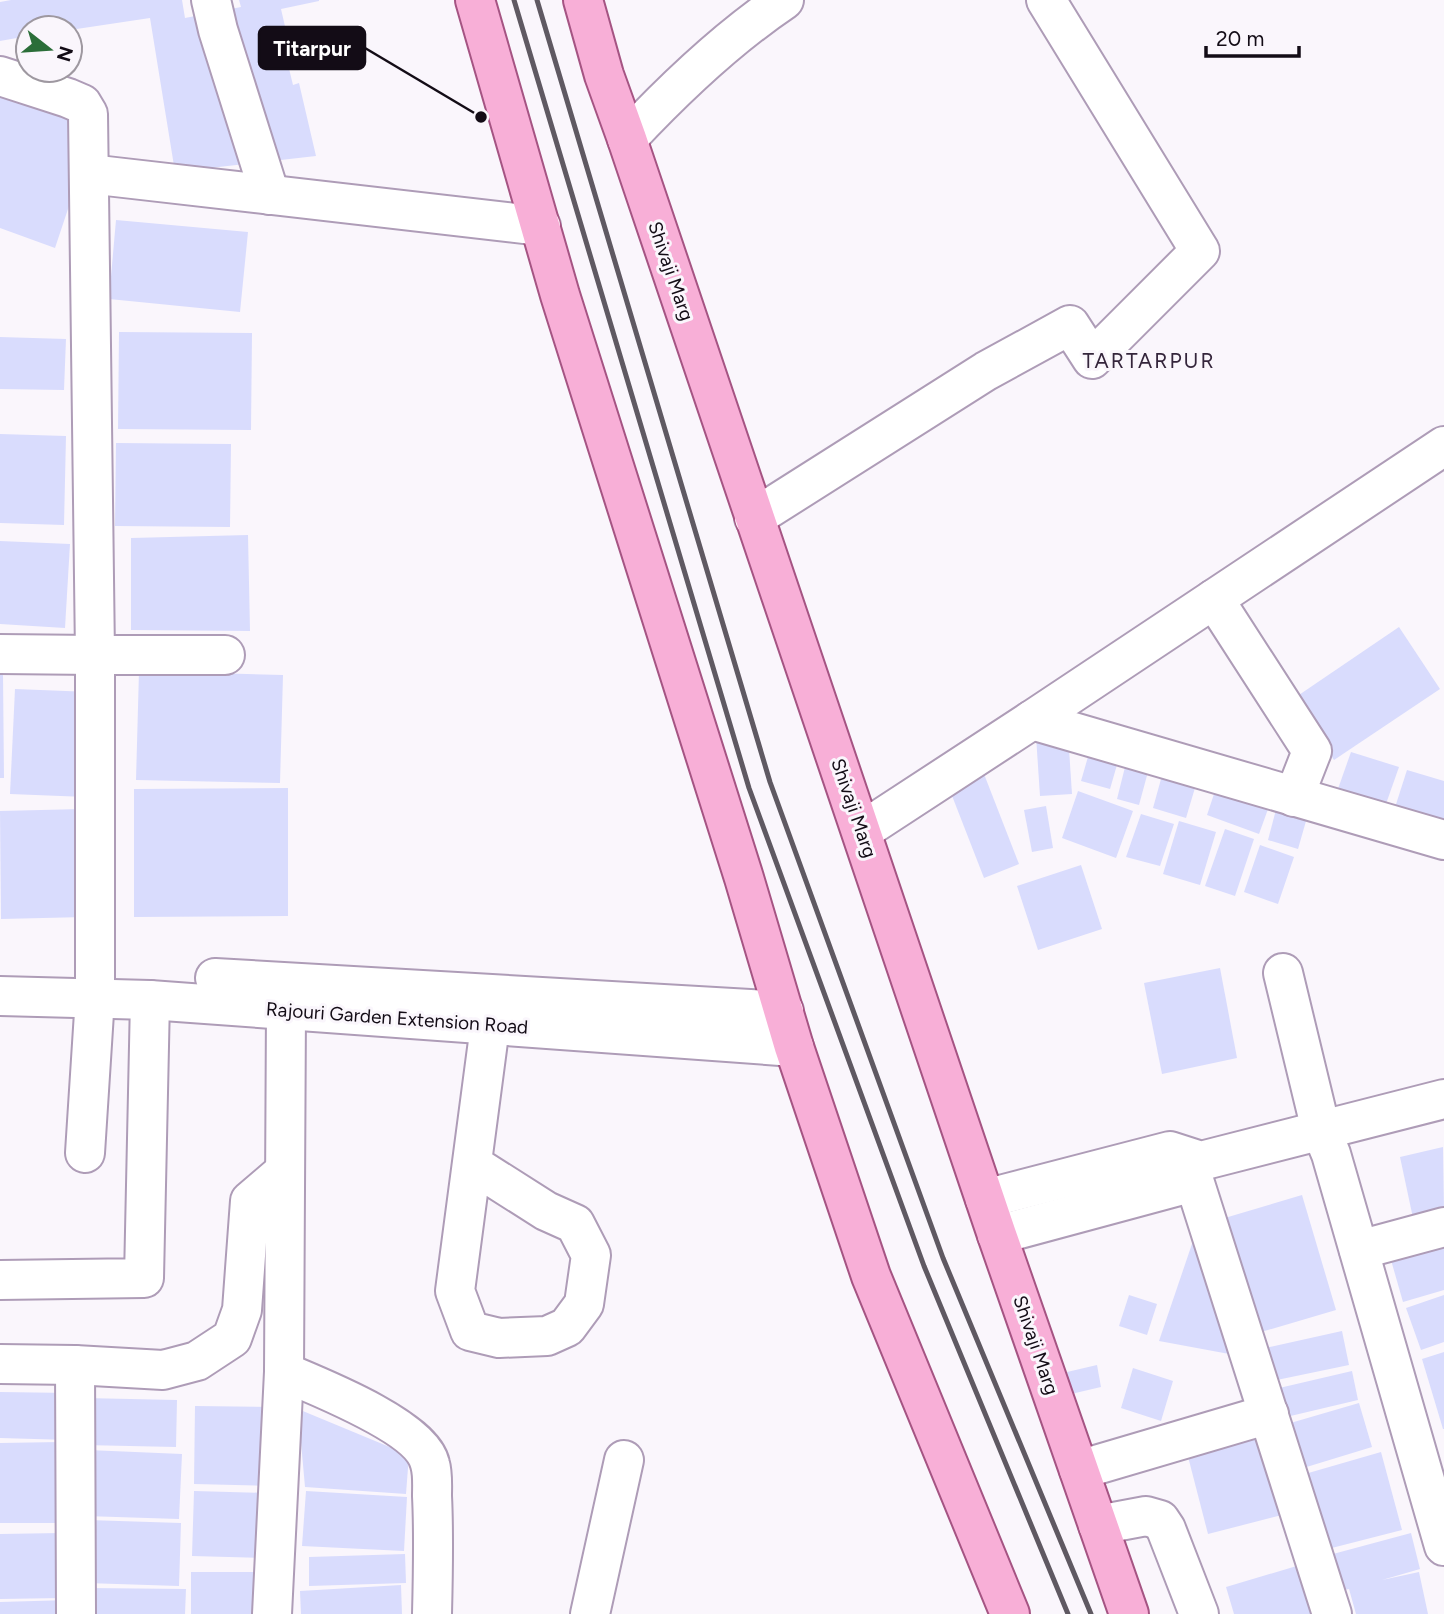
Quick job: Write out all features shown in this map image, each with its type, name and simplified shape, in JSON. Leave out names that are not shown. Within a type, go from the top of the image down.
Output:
[{"type":"main road","points":[[475,0],[560,295],[789,1029],[871,1276],[1010,1614]]},
{"type":"main road","name":"Shivaji Marg","points":[[583,0],[604,75],[997,1235],[1129,1614]]},
{"type":"street","points":[[211,0],[270,195]]},
{"type":"street","points":[[627,139],[672,93],[721,49],[784,0]]},
{"type":"street","points":[[754,518],[986,371],[1070,325],[1092,359],[1200,251],[1046,0]]},
{"type":"street","points":[[0,76],[82,104],[88,114],[95,655],[95,985],[85,1153]]},
{"type":"street","points":[[89,174],[541,226]]},
{"type":"street","points":[[862,831],[1444,446]]},
{"type":"street","points":[[1214,599],[1312,751],[1294,797]]},
{"type":"street","points":[[0,654],[225,654]]},
{"type":"street","points":[[1032,720],[1444,840]]},
{"type":"street","name":"Rajouri Garden Extension Road","points":[[0,971],[95,985],[789,1029]]},
{"type":"street","points":[[1283,973],[1321,1130],[1331,1154],[1444,1546]]},
{"type":"street","name":"Rajouri Garden Extension Road","points":[[0,996],[95,985],[150,1000],[490,1026],[789,1029]]},
{"type":"street","points":[[0,1280],[144,1278],[150,1000]]},
{"type":"street","points":[[272,1614],[284,1371],[286,1009]]},
{"type":"street","points":[[472,1164],[546,1211],[575,1224],[591,1255],[584,1304],[567,1327],[547,1336],[499,1338],[470,1331],[455,1291],[490,1026]]},
{"type":"street","points":[[997,1235],[1180,1186],[1197,1167],[1321,1130],[1444,1100]]},
{"type":"street","points":[[985,1199],[1170,1151],[1197,1167],[1269,1414],[1332,1614]]},
{"type":"street","points":[[0,1364],[163,1370],[197,1361],[232,1338],[242,1310],[250,1200],[285,1171]]},
{"type":"street","points":[[1359,1250],[1444,1227]]},
{"type":"street","points":[[75,1365],[76,1614]]},
{"type":"street","points":[[284,1371],[346,1398],[402,1431],[418,1444],[430,1462],[434,1525],[432,1614]]},
{"type":"street","points":[[1079,1470],[1269,1414]]},
{"type":"street","points":[[590,1614],[624,1460]]},
{"type":"street","points":[[1098,1525],[1146,1516],[1160,1520],[1199,1614]]},
{"type":"building","points":[[11,0],[182,0],[185,18],[241,7],[239,0],[319,0],[281,9],[287,35],[281,36],[293,85],[299,83],[316,156],[175,172],[150,18],[84,28],[84,14],[14,14],[14,38],[0,41],[0,2]],"holes":[[[225,92],[248,117],[226,119]]]},
{"type":"building","points":[[0,91],[79,115],[75,188],[55,248],[0,228]]},
{"type":"building","points":[[116,220],[248,232],[240,312],[109,299]]},
{"type":"building","points":[[119,332],[252,333],[251,430],[118,429]]},
{"type":"building","points":[[0,337],[66,339],[64,390],[0,389]]},
{"type":"building","points":[[0,434],[66,436],[64,525],[0,523]]},
{"type":"building","points":[[116,443],[231,444],[230,527],[115,526]]},
{"type":"building","points":[[248,535],[250,631],[131,630],[131,538]]},
{"type":"building","points":[[0,541],[70,544],[65,628],[0,624]]},
{"type":"building","points":[[1399,627],[1440,689],[1334,760],[1293,699]]},
{"type":"building","points":[[139,671],[283,675],[280,783],[136,780]]},
{"type":"building","points":[[0,674],[3,674],[4,778],[0,778]]},
{"type":"building","points":[[15,689],[91,692],[86,797],[10,794]]},
{"type":"building","points":[[1068,734],[1072,794],[1040,796],[1036,736]]},
{"type":"building","points":[[1092,743],[1121,751],[1110,789],[1081,781]]},
{"type":"building","points":[[1129,751],[1152,757],[1139,805],[1117,799]]},
{"type":"building","points":[[1351,752],[1399,767],[1381,818],[1333,803]]},
{"type":"building","points":[[1166,761],[1200,771],[1186,818],[1153,808]]},
{"type":"building","points":[[1407,770],[1444,781],[1444,840],[1390,823]]},
{"type":"building","points":[[984,774],[1019,864],[984,878],[949,788]]},
{"type":"building","points":[[1219,779],[1272,798],[1259,834],[1207,815]]},
{"type":"building","points":[[288,788],[288,916],[134,917],[134,789]]},
{"type":"building","points":[[1078,791],[1133,811],[1116,858],[1062,838]]},
{"type":"building","points":[[1278,802],[1310,807],[1298,849],[1268,840]]},
{"type":"building","points":[[1046,806],[1053,848],[1032,852],[1024,810]]},
{"type":"building","points":[[82,809],[85,917],[1,919],[0,811]]},
{"type":"building","points":[[1141,814],[1174,824],[1160,866],[1126,857]]},
{"type":"building","points":[[1179,821],[1216,832],[1200,885],[1163,874]]},
{"type":"building","points":[[1225,829],[1254,839],[1235,896],[1205,886]]},
{"type":"building","points":[[1260,845],[1294,857],[1278,904],[1244,892]]},
{"type":"building","points":[[1081,865],[1102,929],[1038,950],[1017,886]]},
{"type":"building","points":[[1220,968],[1237,1058],[1162,1074],[1144,983]]},
{"type":"building","points":[[1443,1147],[1444,1211],[1413,1218],[1400,1157]]},
{"type":"building","points":[[1302,1195],[1336,1310],[1251,1335],[1218,1220]]},
{"type":"building","points":[[1194,1238],[1240,1356],[1159,1341]]},
{"type":"building","points":[[1444,1246],[1444,1290],[1403,1302],[1391,1260]]},
{"type":"building","points":[[1129,1295],[1157,1304],[1147,1335],[1119,1326]]},
{"type":"building","points":[[1444,1295],[1444,1342],[1421,1350],[1406,1308]]},
{"type":"building","points":[[1342,1331],[1349,1365],[1272,1381],[1265,1348]]},
{"type":"building","points":[[1444,1352],[1444,1429],[1443,1429],[1422,1359]]},
{"type":"building","points":[[1097,1365],[1101,1387],[1071,1394],[1067,1372]]},
{"type":"building","points":[[1133,1368],[1173,1381],[1161,1421],[1121,1408]]},
{"type":"building","points":[[1352,1371],[1358,1400],[1282,1418],[1275,1389]]},
{"type":"building","points":[[0,1392],[70,1393],[69,1440],[0,1438]]},
{"type":"building","points":[[84,1398],[177,1400],[176,1447],[83,1445]]},
{"type":"building","points":[[1359,1403],[1372,1447],[1300,1469],[1287,1424]]},
{"type":"building","points":[[195,1406],[272,1407],[271,1486],[194,1484]]},
{"type":"building","points":[[298,1409],[409,1455],[406,1494],[305,1487]]},
{"type":"building","points":[[1258,1425],[1282,1515],[1208,1534],[1185,1445]]},
{"type":"building","points":[[61,1442],[61,1523],[0,1523],[0,1443]]},
{"type":"building","points":[[88,1450],[182,1454],[179,1519],[85,1516]]},
{"type":"building","points":[[1381,1452],[1402,1530],[1320,1551],[1298,1476]]},
{"type":"building","points":[[194,1491],[268,1493],[266,1558],[192,1556]]},
{"type":"building","points":[[306,1491],[407,1497],[404,1551],[302,1546]]},
{"type":"building","points":[[88,1520],[181,1523],[179,1586],[86,1583]]},
{"type":"building","points":[[61,1533],[62,1598],[0,1599],[0,1534]]},
{"type":"building","points":[[1411,1533],[1420,1569],[1382,1580],[1419,1572],[1428,1614],[1356,1614],[1349,1589],[1343,1590],[1333,1554]]},
{"type":"building","points":[[405,1554],[406,1583],[309,1586],[309,1557]]},
{"type":"building","points":[[1310,1562],[1326,1614],[1234,1614],[1226,1587]]},
{"type":"building","points":[[191,1572],[263,1572],[263,1614],[191,1614]]},
{"type":"building","points":[[401,1585],[402,1614],[301,1614],[300,1591]]},
{"type":"building","points":[[88,1588],[186,1589],[185,1614],[87,1614]]},
{"type":"building","points":[[69,1600],[69,1614],[0,1614],[0,1602]]},
{"type":"railway","points":[[514,0],[749,788],[924,1266],[1068,1614]]},
{"type":"railway","points":[[537,0],[770,782],[943,1258],[1091,1614]]},
{"type":"place","name":"Titarpur","points":[[481,117]]},
{"type":"district","name":"TARTARPUR","points":[[1149,360]]}]
